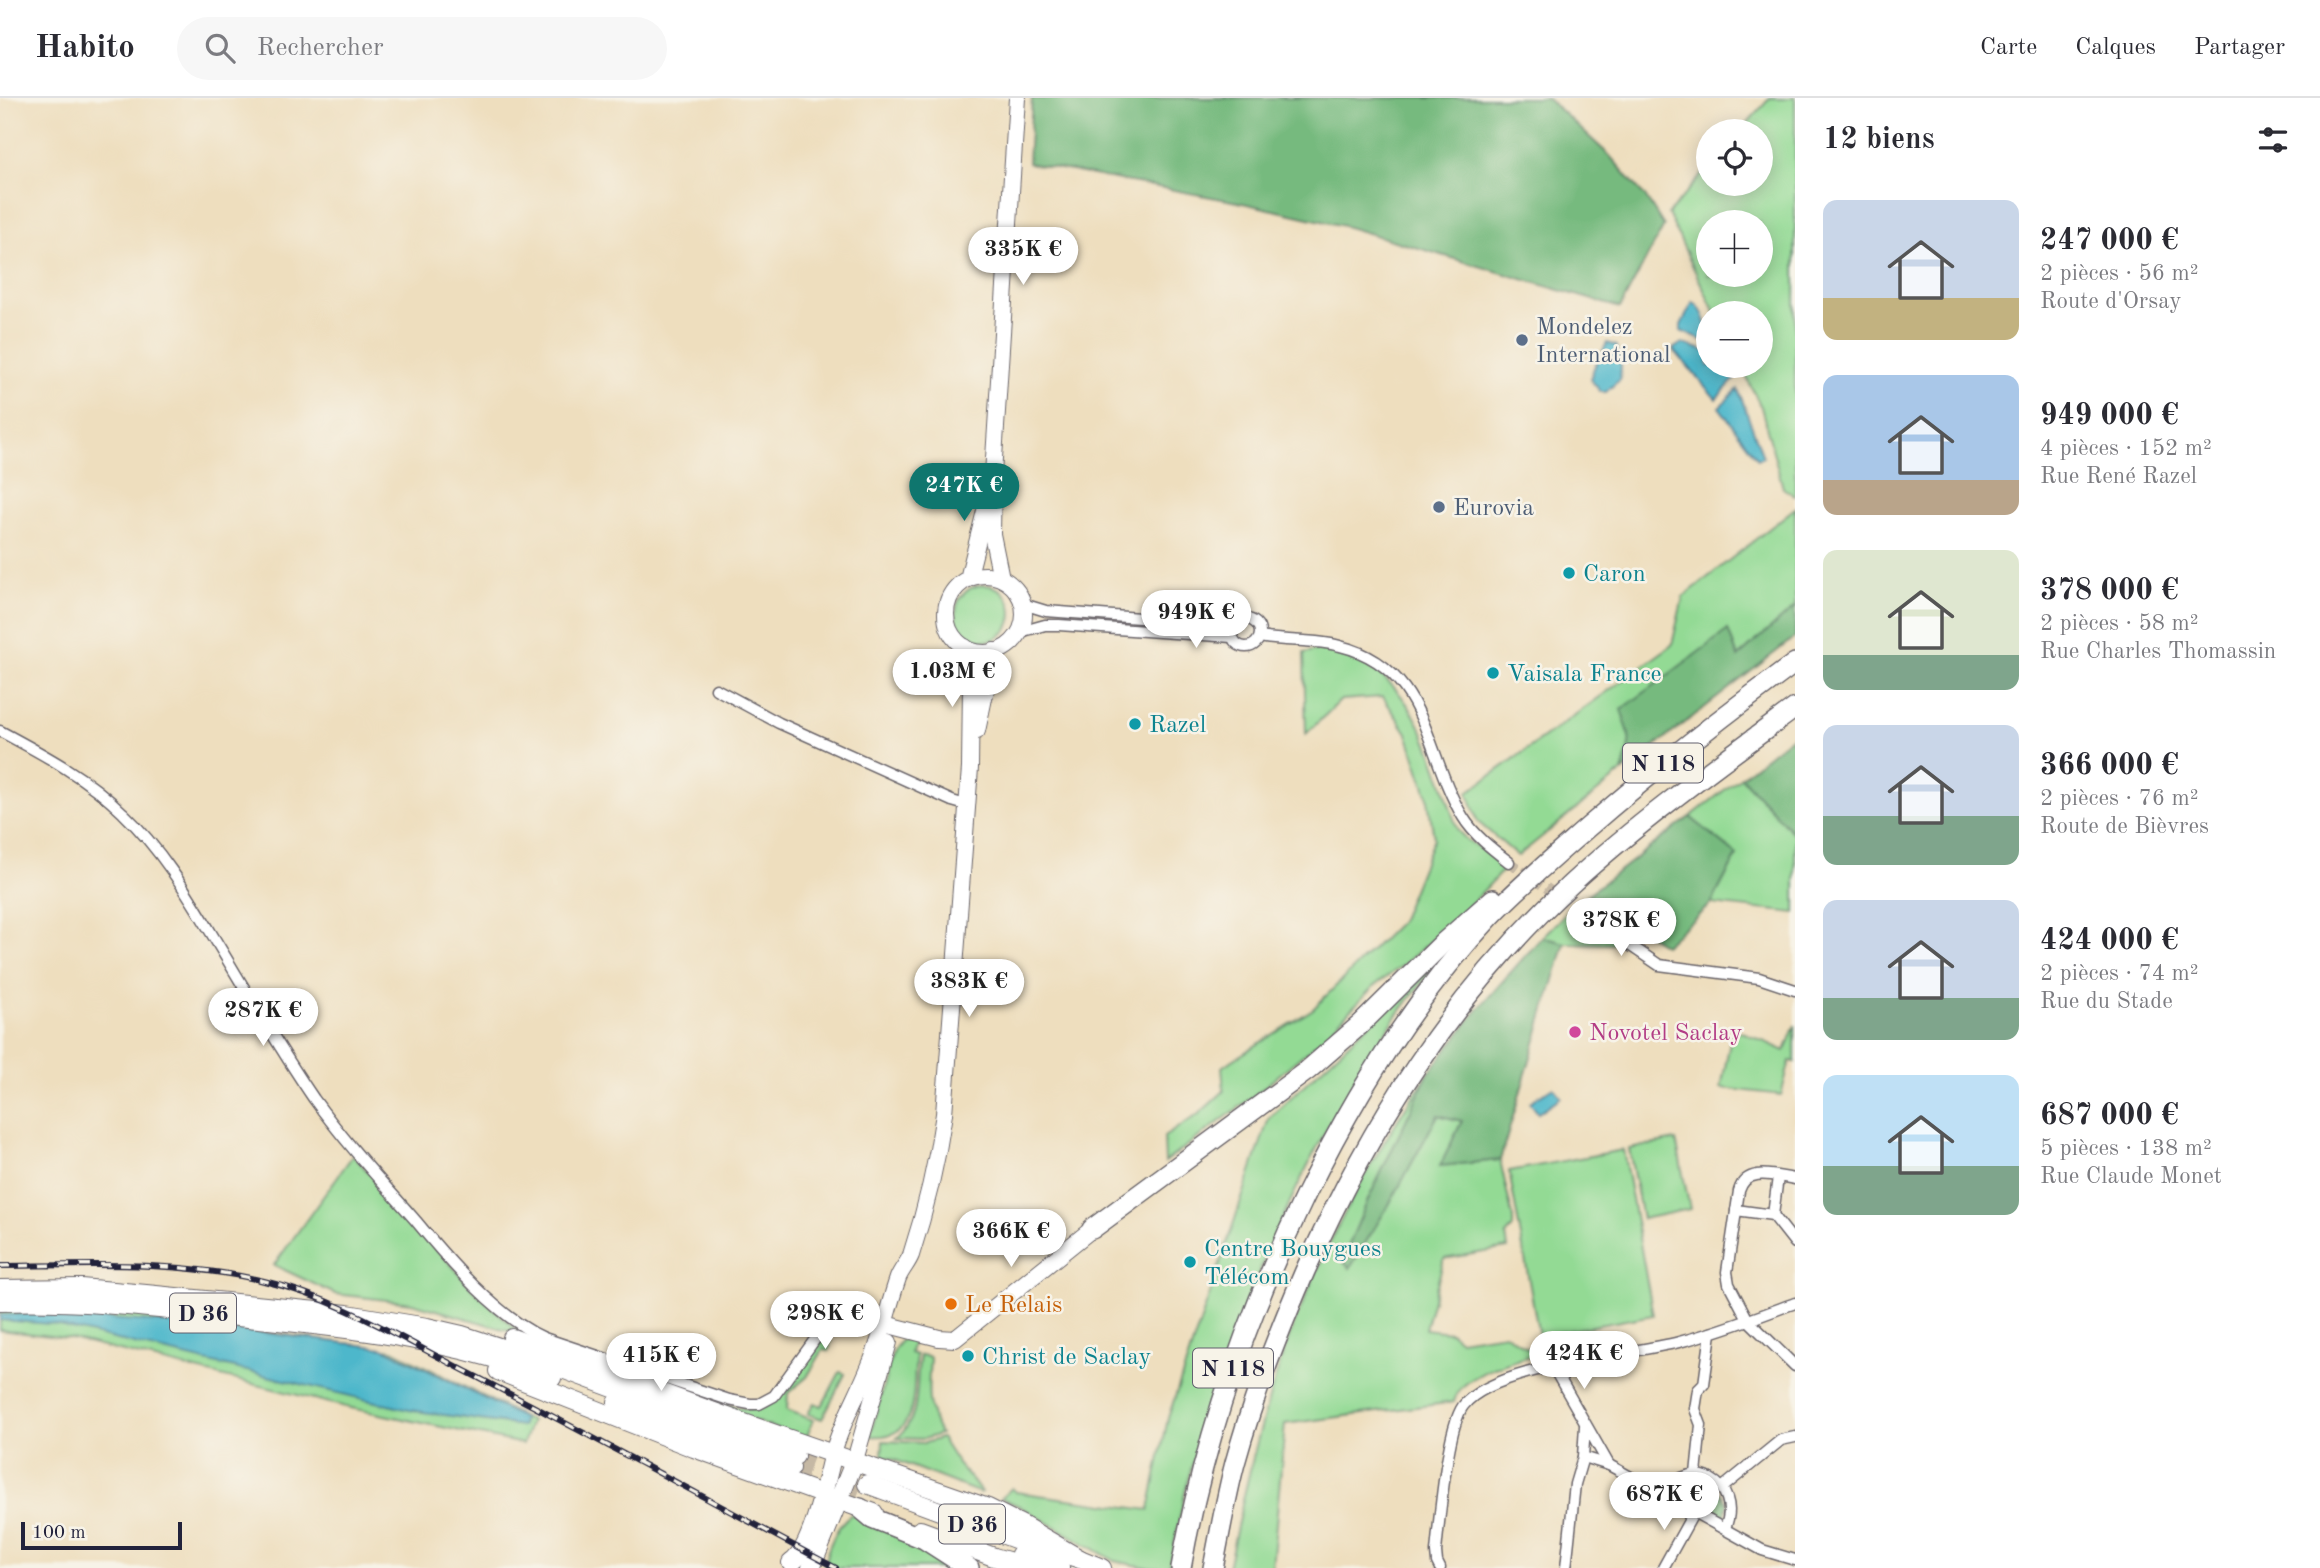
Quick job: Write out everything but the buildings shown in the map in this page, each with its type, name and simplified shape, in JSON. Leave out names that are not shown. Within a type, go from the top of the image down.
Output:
[{"type":"highway","name":"N 118","points":[[1181,1568],[1199,1481],[1236,1360],[1285,1238],[1314,1177],[1359,1095],[1403,1026],[1441,974],[1489,919],[1538,871],[1650,773],[1795,663]]},
{"type":"highway","name":"N 118","points":[[1213,1568],[1235,1464],[1277,1338],[1310,1259],[1345,1186],[1411,1073],[1475,987],[1571,885],[1654,814],[1795,708]]},
{"type":"highway","points":[[1089,1231],[1308,1070],[1361,1024],[1443,943],[1515,879],[1538,871]]},
{"type":"highway","points":[[863,1496],[872,1518],[924,1539],[969,1568]]},
{"type":"main road","points":[[1001,578],[992,534],[993,474],[1017,98]]},
{"type":"main road","points":[[968,579],[993,474]]},
{"type":"main road","points":[[978,576],[1001,578],[1015,589],[1023,604],[1020,632],[1005,647],[994,651],[974,651],[965,647],[951,632],[946,612],[953,593],[968,579],[978,576]]},
{"type":"main road","points":[[965,647],[971,683],[970,768]]},
{"type":"main road","points":[[798,1567],[817,1513],[842,1423],[890,1325],[909,1276],[909,1259],[932,1181],[944,1114],[970,768],[994,651]]},
{"type":"main road","points":[[890,1325],[955,1339],[1089,1231]]},
{"type":"main road","name":"D 36","points":[[0,1289],[82,1288],[347,1314],[427,1327],[503,1348],[793,1462],[543,1374],[406,1336],[100,1303],[0,1302]]},
{"type":"main road","name":"D 36","points":[[347,1314],[392,1311],[500,1335],[988,1508],[1080,1559]]},
{"type":"main road","points":[[798,1567],[840,1500],[855,1460],[890,1325]]},
{"type":"main road","name":"D 36","points":[[406,1336],[441,1353],[495,1370],[821,1494],[840,1500],[863,1496],[1080,1559],[1102,1568]]},
{"type":"main road","name":"D 36","points":[[863,1496],[982,1553],[1032,1568]]},
{"type":"main road","name":"D 36","points":[[863,1496],[1060,1568]]},
{"type":"street","points":[[1023,604],[1046,611],[1233,631]]},
{"type":"street","points":[[1020,632],[1045,625],[1233,631],[1244,619],[1253,620],[1259,627],[1260,637],[1254,645],[1247,648],[1239,646],[1233,631]]},
{"type":"street","points":[[1260,637],[1340,645],[1366,656],[1390,671],[1407,689],[1418,707],[1454,801],[1464,818],[1478,836],[1509,862]]},
{"type":"street","points":[[716,689],[779,723],[966,805]]},
{"type":"street","points":[[0,731],[69,770],[98,791],[141,831],[177,877],[262,1019],[315,1099],[436,1246],[520,1326],[544,1338],[729,1400],[759,1404],[774,1396],[820,1332],[840,1313],[890,1325]]},
{"type":"street","points":[[1578,910],[1659,965],[1759,978],[1795,990]]},
{"type":"street","points":[[1795,1179],[1756,1175],[1746,1178],[1739,1191],[1728,1279],[1731,1291],[1748,1320],[1795,1366]]},
{"type":"street","points":[[1773,1215],[1778,1177]]},
{"type":"street","points":[[1736,1210],[1773,1215],[1795,1243]]},
{"type":"street","points":[[1438,1565],[1440,1514],[1454,1427],[1463,1406],[1484,1389],[1555,1365],[1658,1347],[1710,1333],[1795,1303]]},
{"type":"street","points":[[1696,1474],[1701,1425],[1695,1409],[1699,1390],[1704,1384],[1710,1333]]},
{"type":"street","points":[[1555,1365],[1556,1372],[1585,1426],[1609,1465]]},
{"type":"street","points":[[1566,1568],[1575,1484],[1583,1457],[1585,1426]]},
{"type":"street","points":[[1722,1488],[1781,1440],[1795,1437]]},
{"type":"street","points":[[1583,1457],[1609,1465],[1762,1550],[1795,1560]]},
{"type":"street","points":[[1662,1495],[1669,1484],[1678,1478],[1696,1474],[1715,1482],[1722,1488],[1729,1506],[1726,1528]]},
{"type":"street","points":[[1663,1568],[1694,1512]]},
{"type":"green space","points":[[1032,98],[1547,98],[1609,155],[1645,196],[1664,226],[1620,308],[1344,226],[1238,202],[1028,163]]},
{"type":"green space","points":[[1770,98],[1795,98],[1795,496],[1783,488],[1761,407],[1747,378],[1773,378],[1773,301],[1709,301],[1703,287],[1773,287],[1773,210],[1696,210],[1696,273],[1668,214],[1696,182],[1696,196],[1773,196],[1773,119],[1751,119]]},
{"type":"green space","points":[[1795,508],[1795,608],[1738,657],[1728,630],[1630,734],[1631,747],[1622,772],[1518,856],[1478,822],[1468,792],[1672,645],[1683,597]]},
{"type":"green space","points":[[978,585],[990,585],[1004,593],[1012,607],[1010,624],[1004,633],[990,641],[978,641],[961,629],[956,619],[956,607],[968,590]]},
{"type":"green space","points":[[1795,607],[1795,637],[1622,772],[1629,741],[1621,710],[1728,630],[1738,657]]},
{"type":"green space","points":[[1317,650],[1349,657],[1373,669],[1393,686],[1422,730],[1458,831],[1507,866],[1455,921],[1373,987],[1322,1039],[1249,1100],[1165,1162],[1164,1137],[1200,1113],[1224,1091],[1222,1067],[1313,1009],[1400,922],[1434,838],[1427,794],[1407,733],[1383,697],[1341,700],[1306,734],[1304,653]]},
{"type":"green space","points":[[1795,734],[1795,835],[1741,777]]},
{"type":"green space","points":[[1741,777],[1795,835],[1795,913],[1711,904],[1737,855],[1690,817]]},
{"type":"green space","points":[[1690,817],[1737,855],[1711,904],[1664,945],[1587,895]]},
{"type":"green space","points":[[1570,909],[1624,944],[1565,943],[1542,937]]},
{"type":"green space","points":[[1542,937],[1565,943],[1500,1160],[1440,1166],[1462,1121],[1438,1115],[1393,1198],[1350,1268],[1342,1261],[1428,1074],[1479,1008]]},
{"type":"green space","points":[[1439,958],[1366,1062],[1333,1117],[1276,1233],[1229,1351],[1196,1453],[1169,1568],[1150,1568],[1115,1561],[1001,1498],[1012,1488],[1016,1492],[1149,1510],[1168,1418],[1269,1118]]},
{"type":"green space","points":[[1795,1025],[1795,1062],[1790,1061],[1781,1095],[1721,1088],[1732,1031],[1743,1032],[1785,1051]]},
{"type":"green space","points":[[1428,1074],[1342,1261],[1350,1268],[1438,1115],[1462,1121],[1441,1165],[1500,1160],[1513,1227],[1506,1235],[1508,1248],[1444,1259],[1425,1329],[1450,1332],[1460,1340],[1504,1333],[1530,1350],[1532,1355],[1475,1377],[1465,1384],[1454,1402],[1285,1424],[1272,1568],[1228,1568],[1266,1409],[1297,1317],[1356,1191]]},
{"type":"green space","points":[[1676,1140],[1690,1209],[1642,1219],[1629,1149]]},
{"type":"green space","points":[[1623,1150],[1653,1315],[1539,1336],[1509,1171]]},
{"type":"green space","points":[[353,1155],[473,1289],[521,1334],[412,1303],[335,1294],[274,1265]]},
{"type":"green space","points":[[47,1308],[208,1320],[267,1332],[393,1350],[531,1421],[523,1444],[346,1407],[67,1338],[0,1330],[0,1309]]},
{"type":"green space","points":[[831,1326],[829,1351],[823,1350],[807,1377],[788,1393],[787,1410],[813,1420],[806,1439],[685,1397],[687,1389],[732,1406],[754,1409],[765,1406],[775,1400]]},
{"type":"green space","points":[[901,1340],[913,1340],[910,1353],[916,1355],[911,1410],[906,1422],[898,1430],[886,1435],[870,1436],[893,1351]]},
{"type":"green space","points":[[920,1355],[930,1358],[930,1405],[940,1434],[924,1439],[897,1438],[911,1420],[914,1410]]},
{"type":"green space","points":[[840,1372],[845,1374],[822,1419],[808,1414],[814,1403],[822,1406]]},
{"type":"green space","points":[[941,1438],[957,1463],[982,1492],[882,1455],[883,1441],[925,1443]]},
{"type":"green space","points":[[1694,1479],[1692,1505],[1667,1493],[1676,1483]]},
{"type":"green space","points":[[1720,1493],[1727,1504],[1723,1523],[1698,1511]]},
{"type":"green space","points":[[853,1514],[910,1537],[957,1568],[825,1568],[833,1538]]},
{"type":"water","points":[[1693,302],[1696,305],[1696,338],[1681,331],[1681,325]]},
{"type":"water","points":[[1607,343],[1617,346],[1620,379],[1606,392],[1601,392],[1590,379]]},
{"type":"water","points":[[1682,343],[1696,348],[1696,376],[1673,349]]},
{"type":"water","points":[[1698,378],[1734,378],[1735,379],[1716,399]]},
{"type":"water","points":[[1738,389],[1763,457],[1758,459],[1719,407]]},
{"type":"water","points":[[1553,1087],[1561,1097],[1538,1113],[1530,1102]]},
{"type":"water","points":[[34,1314],[154,1322],[384,1348],[523,1418],[522,1426],[409,1410],[51,1324],[0,1320],[0,1315]]},
{"type":"tunnel","points":[[1509,862],[1578,910]]},
{"type":"tunnel","points":[[795,1456],[841,1474]]},
{"type":"tunnel","points":[[791,1468],[863,1495]]},
{"type":"railway","points":[[0,1266],[165,1267],[231,1274],[291,1288],[344,1309],[395,1334],[836,1568]]},
{"type":"place","name":"Mondelez International","points":[[1522,340]]},
{"type":"place","name":"Eurovia","points":[[1439,507]]},
{"type":"place","name":"Caron","points":[[1569,573]]},
{"type":"place","name":"Vaisala France","points":[[1493,673]]},
{"type":"place","name":"Razel","points":[[1135,724]]},
{"type":"place","name":"Novotel Saclay","points":[[1575,1032]]},
{"type":"place","name":"Centre Bouygues Télécom","points":[[1190,1262]]},
{"type":"place","name":"Le Relais","points":[[951,1304]]},
{"type":"place","name":"Christ de Saclay","points":[[968,1356]]}]
